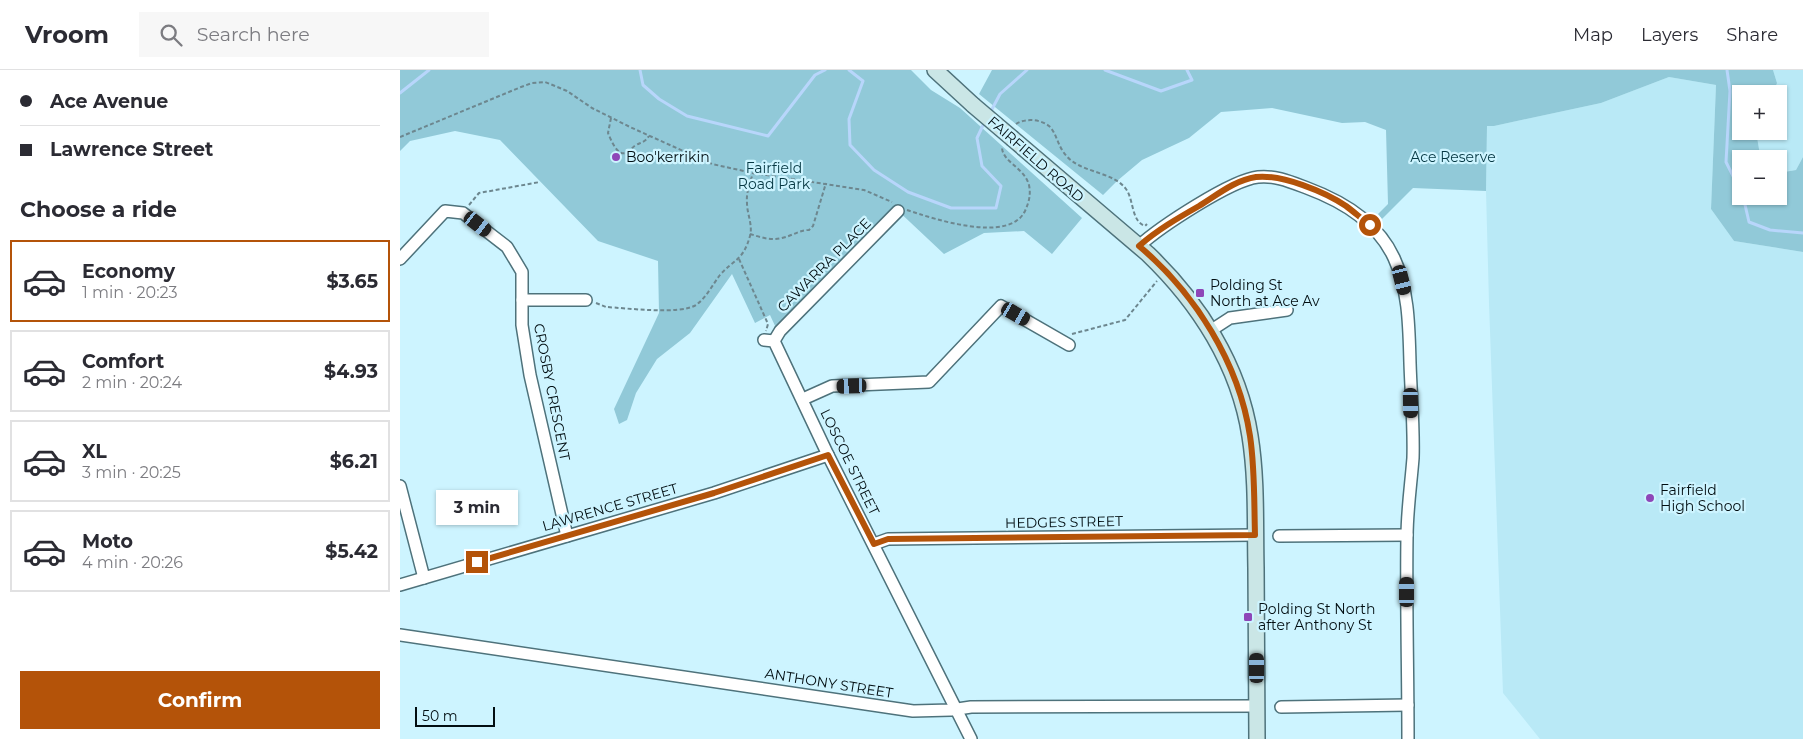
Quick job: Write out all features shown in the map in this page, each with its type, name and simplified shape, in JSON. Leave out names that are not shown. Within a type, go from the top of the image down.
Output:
[{"type":"main road","name":"FAIRFIELD ROAD","points":[[935,70],[1010,137],[1139,246],[1175,281],[1192,301],[1224,355],[1247,421],[1252,454],[1255,535],[1257,739]]},
{"type":"street","points":[[1139,246],[1165,226],[1221,192],[1235,184],[1257,177],[1282,179],[1320,192],[1346,206],[1376,230],[1394,257],[1406,297],[1410,341],[1413,456],[1407,536],[1408,739]]},
{"type":"street","name":"CAWARRA PLACE","points":[[769,340],[780,331],[898,209]]},
{"type":"street","points":[[400,259],[445,211],[463,213]]},
{"type":"street","name":"CROSBY CRESCENT","points":[[463,213],[507,248],[522,272],[522,325],[530,375],[567,536]]},
{"type":"street","points":[[522,300],[586,300]]},
{"type":"street","points":[[803,399],[832,386],[929,382],[1001,306],[1069,345]]},
{"type":"street","points":[[1210,331],[1230,318],[1287,310]]},
{"type":"street","name":"LOSCOE STREET","points":[[769,340],[803,399],[828,455],[971,739]]},
{"type":"street","name":"LAWRENCE STREET","points":[[400,585],[714,493],[828,455]]},
{"type":"street","points":[[400,486],[424,578]]},
{"type":"street","name":"HEDGES STREET","points":[[874,544],[888,539],[1255,535]]},
{"type":"street","points":[[1279,536],[1407,536]]},
{"type":"street","name":"ANTHONY STREET","points":[[400,635],[913,711],[956,710],[971,707],[1257,706]]},
{"type":"street","points":[[1281,707],[1408,705]]},
{"type":"path","points":[[400,137],[532,83],[545,82],[611,118],[712,164],[752,173],[864,190],[878,195],[898,209],[966,226],[982,228],[1015,223],[1024,214],[1031,195],[1028,183],[1020,169],[1005,158],[1001,148],[1020,120],[1040,121],[1049,126],[1060,149],[1070,159],[1081,167],[1117,181],[1125,188],[1130,197],[1137,220],[1145,226],[1150,223]]},
{"type":"path","points":[[611,118],[608,133],[618,152],[627,152],[634,146],[644,142],[649,136]]},
{"type":"path","points":[[599,305],[606,307],[672,310],[688,308],[697,304],[721,273],[739,260],[744,251],[751,227],[747,194],[752,173]]},
{"type":"path","points":[[463,213],[478,193],[540,182]]},
{"type":"path","points":[[750,234],[776,239],[809,230],[813,226],[826,183]]},
{"type":"path","points":[[739,260],[768,324],[769,340]]},
{"type":"path","points":[[1058,338],[1125,320],[1158,279]]},
{"type":"shaded area","points":[[1773,70],[1803,70],[1803,157],[1796,170],[1787,172],[1787,150],[1759,150],[1758,140],[1787,140],[1787,85],[1776,85]]},
{"type":"shaded area","name":"Fairfield High School","points":[[1669,77],[1716,85],[1711,209],[1734,241],[1803,252],[1803,739],[1540,739],[1503,693],[1489,303],[1486,191],[1487,125],[1494,126],[1601,103]]},
{"type":"green space","name":"Fairfield Road Park","points":[[400,70],[911,70],[931,90],[960,108],[1082,218],[1052,254],[1024,231],[984,233],[944,254],[894,207],[776,328],[770,315],[755,323],[732,274],[690,333],[657,359],[636,393],[627,420],[619,424],[614,409],[659,313],[658,261],[598,241],[500,140],[455,131],[410,141],[400,151]]},
{"type":"green space","name":"Ace Reserve","points":[[992,70],[1773,70],[1776,85],[1732,85],[1732,140],[1758,140],[1759,150],[1732,150],[1732,205],[1787,205],[1787,172],[1796,170],[1803,157],[1803,252],[1734,241],[1711,209],[1716,85],[1669,77],[1601,103],[1487,126],[1486,191],[1413,188],[1382,219],[1378,214],[1388,204],[1386,130],[1365,122],[1342,123],[1272,108],[1221,112],[1189,138],[1142,160],[1103,195],[979,94]]},
{"type":"waterway","points":[[400,93],[429,70]]},
{"type":"waterway","points":[[640,70],[643,85],[659,99],[687,116],[768,136],[815,75],[825,70]]},
{"type":"waterway","points":[[849,70],[863,81],[849,119],[850,145],[874,170],[908,192],[951,208],[996,208],[1001,186],[982,166],[977,138],[985,121]]},
{"type":"waterway","points":[[990,113],[1000,94],[1027,70]]},
{"type":"waterway","points":[[1105,70],[1161,91],[1192,80],[1187,70]]},
{"type":"waterway","points":[[1727,70],[1730,91],[1726,162],[1732,174]]},
{"type":"waterway","points":[[1745,205],[1749,222],[1770,230],[1803,233]]},
{"type":"place","name":"Boo'kerrikin","points":[[616,157]]},
{"type":"place","name":"Polding St North at Ace Av","points":[[1200,293]]},
{"type":"place","name":"Fairfield High School","points":[[1650,498]]},
{"type":"place","name":"Polding St North after Anthony St","points":[[1248,617]]},
{"type":"route","points":[[477,562],[714,493],[828,455],[874,544],[888,539],[1255,535],[1250,434],[1245,414],[1224,355],[1192,301],[1169,274],[1139,246],[1165,226],[1221,192],[1235,184],[1257,177],[1282,179],[1320,192],[1346,206],[1370,225]]}]
